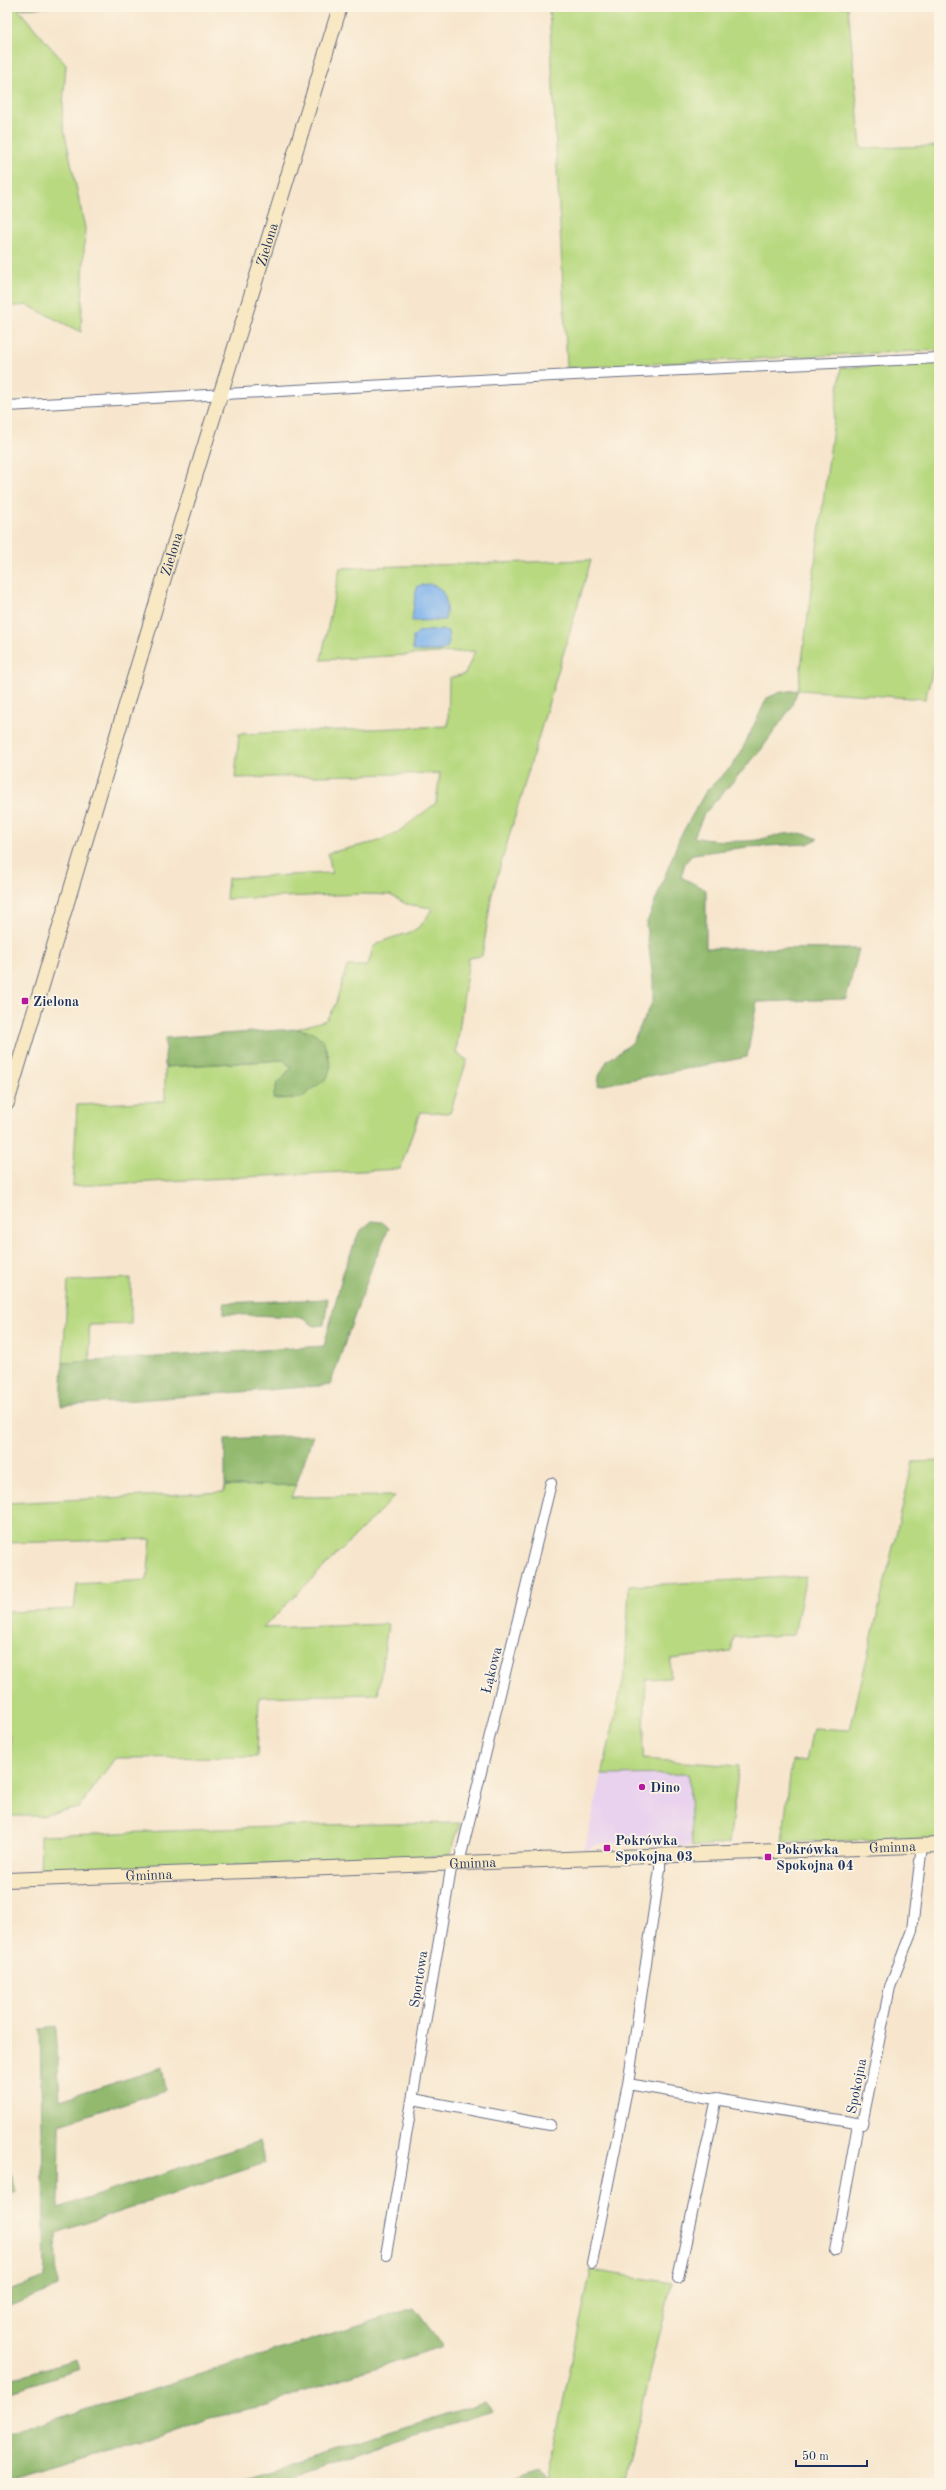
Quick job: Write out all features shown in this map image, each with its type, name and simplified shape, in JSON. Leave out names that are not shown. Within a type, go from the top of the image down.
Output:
[{"type":"street","name":"Zielona","points":[[7,1103],[221,393],[340,7]]},
{"type":"street","points":[[7,406],[221,393],[939,358]]},
{"type":"street","name":"Łąkowa","points":[[455,1863],[551,1483]]},
{"type":"street","name":"Gminna","points":[[7,1880],[660,1856],[939,1844]]},
{"type":"street","name":"Spokojna","points":[[628,2084],[862,2124],[890,1988],[912,1930],[922,1845]]},
{"type":"street","points":[[592,2263],[628,2084],[660,1869],[660,1856]]},
{"type":"street","name":"Sportowa","points":[[386,2255],[455,1863]]},
{"type":"street","points":[[678,2278],[717,2098]]},
{"type":"street","points":[[413,2099],[550,2126]]},
{"type":"street","points":[[835,2251],[858,2124]]},
{"type":"shaded area","points":[[689,1774],[691,1847],[680,1848],[621,1842],[598,1844],[584,1851],[602,1775]]},
{"type":"green space","points":[[7,7],[51,7],[18,9],[66,65],[62,120],[85,228],[81,332],[27,305],[7,307]]},
{"type":"green space","points":[[549,7],[848,7],[861,148],[939,146],[939,350],[567,368]]},
{"type":"green space","points":[[939,362],[939,648],[925,699],[798,690],[841,368]]},
{"type":"green space","points":[[591,560],[492,894],[482,956],[469,958],[456,1053],[467,1060],[450,1113],[420,1112],[400,1169],[73,1186],[77,1105],[165,1101],[165,1067],[284,1060],[291,1068],[277,1084],[273,1099],[301,1098],[329,1056],[324,1043],[318,1036],[296,1029],[326,1020],[335,1005],[347,966],[368,966],[373,947],[391,938],[413,931],[426,919],[432,908],[406,904],[390,895],[364,894],[226,899],[228,878],[332,873],[328,853],[376,842],[398,832],[436,803],[440,773],[235,778],[239,734],[448,726],[449,678],[465,674],[475,651],[321,660],[340,568]]},
{"type":"green space","points":[[798,690],[790,709],[761,750],[704,814],[694,837],[747,841],[783,834],[797,833],[818,839],[807,844],[747,847],[693,854],[685,863],[681,877],[706,890],[706,948],[859,949],[846,999],[757,1002],[747,1057],[598,1086],[599,1076],[607,1061],[632,1043],[653,1001],[653,979],[646,925],[680,837],[706,791],[732,766],[740,754],[767,698],[781,692]]},
{"type":"green space","points":[[296,1029],[313,1032],[323,1040],[331,1066],[327,1078],[301,1098],[273,1099],[277,1084],[291,1068],[284,1060],[165,1067],[165,1038]]},
{"type":"green space","points":[[372,1221],[382,1222],[389,1228],[373,1264],[330,1385],[61,1406],[63,1363],[324,1346],[343,1273],[359,1232]]},
{"type":"green space","points":[[131,1278],[131,1324],[89,1325],[90,1361],[63,1363],[68,1281]]},
{"type":"green space","points":[[328,1299],[324,1325],[314,1326],[302,1317],[224,1314],[224,1303]]},
{"type":"green space","points":[[313,1435],[296,1485],[225,1486],[225,1439]]},
{"type":"green space","points":[[939,1461],[939,1839],[782,1842],[792,1760],[806,1762],[813,1728],[850,1730],[913,1462]]},
{"type":"green space","points":[[296,1485],[291,1497],[395,1496],[263,1628],[388,1624],[378,1694],[259,1697],[257,1757],[115,1758],[79,1808],[42,1816],[7,1816],[7,1768],[10,1768],[10,1735],[7,1735],[7,1612],[74,1609],[77,1584],[147,1580],[151,1539],[7,1543],[7,1503],[224,1492],[225,1486]]},
{"type":"green space","points":[[806,1576],[794,1635],[734,1637],[731,1652],[671,1659],[670,1678],[646,1679],[643,1759],[739,1766],[729,1843],[692,1847],[689,1774],[602,1775],[625,1672],[629,1586]]},
{"type":"green space","points":[[460,1823],[450,1856],[40,1874],[41,1836],[321,1825]]},
{"type":"green space","points":[[56,2027],[60,2100],[162,2068],[166,2090],[60,2124],[59,2208],[259,2141],[265,2163],[56,2233],[58,2287],[7,2307],[7,2292],[45,2278],[40,2029]]},
{"type":"green space","points":[[10,2171],[16,2192],[7,2194],[7,2172]]},
{"type":"green space","points":[[591,2270],[672,2283],[624,2483],[546,2483]]},
{"type":"green space","points":[[414,2308],[443,2346],[303,2391],[267,2406],[210,2418],[140,2445],[117,2447],[7,2481],[7,2434]]},
{"type":"green space","points":[[77,2359],[80,2369],[7,2392],[7,2380]]},
{"type":"green space","points":[[485,2402],[492,2411],[266,2483],[226,2483]]},
{"type":"green space","points":[[538,2472],[546,2483],[504,2483]]},
{"type":"water","points":[[428,584],[439,588],[443,592],[446,603],[445,620],[412,621],[415,595],[418,586]]},
{"type":"water","points":[[440,630],[448,631],[449,641],[447,648],[440,651],[413,651],[413,637],[418,632]]},
{"type":"place","name":"Zielona","points":[[25,1001]]},
{"type":"place","name":"Dino","points":[[642,1787]]},
{"type":"place","name":"Pokrówka Spokojna 03","points":[[607,1848]]},
{"type":"place","name":"Pokrówka Spokojna 04","points":[[768,1857]]}]
